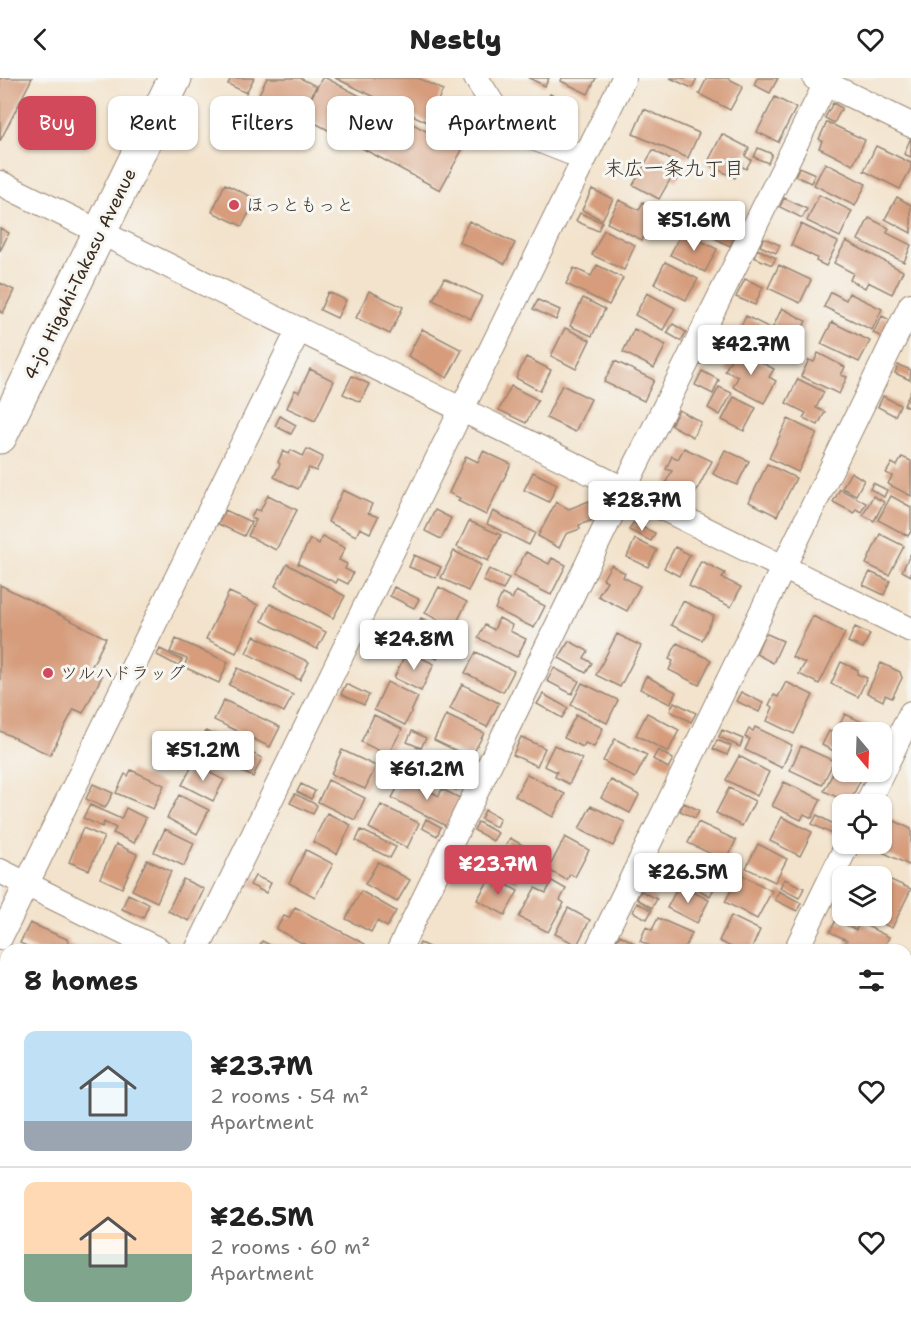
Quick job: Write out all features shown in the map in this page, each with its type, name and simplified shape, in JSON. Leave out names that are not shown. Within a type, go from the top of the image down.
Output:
[{"type":"highway","name":"4-jo Higahi-Takasu Avenue","points":[[0,437],[175,78]]},
{"type":"street","points":[[476,78],[508,128],[584,158]]},
{"type":"street","points":[[199,944],[624,78]]},
{"type":"street","points":[[402,944],[820,81],[911,125]]},
{"type":"street","points":[[0,183],[911,630]]},
{"type":"street","points":[[600,944],[911,305]]},
{"type":"street","points":[[0,938],[299,329]]},
{"type":"street","points":[[872,794],[911,713]]},
{"type":"street","points":[[799,944],[843,854]]},
{"type":"street","points":[[0,872],[147,944]]},
{"type":"building","points":[[0,78],[32,78],[23,96],[18,96],[18,106],[0,141]]},
{"type":"building","points":[[231,78],[254,78],[246,93],[228,84]]},
{"type":"building","points":[[267,78],[300,78],[316,86],[311,96],[258,96]]},
{"type":"building","points":[[322,78],[360,96],[327,96],[327,129],[315,123],[315,96],[312,96]]},
{"type":"building","points":[[335,78],[418,78],[443,90],[440,96],[426,96],[426,122],[414,116],[414,96],[373,96]]},
{"type":"building","points":[[529,78],[549,78],[545,86]]},
{"type":"building","points":[[562,78],[596,78],[588,94],[561,81]]},
{"type":"building","points":[[670,78],[697,78],[692,88]]},
{"type":"building","points":[[707,78],[727,78],[743,86],[730,110],[699,94]]},
{"type":"building","points":[[757,78],[778,78],[770,93],[754,85]]},
{"type":"building","points":[[775,97],[796,108],[778,142],[757,132]]},
{"type":"building","points":[[833,103],[842,108],[834,123],[825,118]]},
{"type":"building","points":[[644,109],[699,133],[688,158],[633,134]]},
{"type":"building","points":[[827,122],[865,140],[853,165],[819,148],[822,141],[819,139]]},
{"type":"building","points":[[414,125],[426,131],[426,150],[462,150],[440,190],[365,150],[414,150]]},
{"type":"building","points":[[722,134],[749,148],[745,156],[751,160],[746,169],[741,166],[735,178],[707,164]]},
{"type":"building","points":[[911,137],[911,157],[904,154]]},
{"type":"building","points":[[876,146],[911,163],[911,168],[900,189],[864,171]]},
{"type":"building","points":[[758,148],[772,154],[768,163],[754,157]]},
{"type":"building","points":[[653,150],[678,164],[675,170],[680,173],[676,181],[671,178],[659,199],[633,185]]},
{"type":"building","points":[[825,163],[866,184],[855,206],[814,185]]},
{"type":"building","points":[[799,167],[815,174],[811,183],[795,176]]},
{"type":"building","name":"ほっともっと","points":[[225,184],[256,199],[242,226],[212,212]]},
{"type":"building","points":[[592,189],[613,199],[602,220],[582,210]]},
{"type":"building","points":[[819,195],[852,211],[840,237],[807,221]]},
{"type":"building","points":[[897,197],[911,205],[911,233],[885,219]]},
{"type":"building","points":[[784,198],[807,209],[802,218],[780,207]]},
{"type":"building","points":[[619,200],[639,210],[643,202],[657,209],[642,240],[607,223]]},
{"type":"building","points":[[580,213],[602,222],[598,231],[576,221]]},
{"type":"building","points":[[869,218],[889,228],[887,233],[911,245],[904,262],[858,240]]},
{"type":"building","points":[[469,221],[515,243],[505,264],[459,242]]},
{"type":"building","points":[[801,224],[838,242],[826,266],[816,261],[817,258],[791,245]]},
{"type":"building","points":[[716,226],[735,236],[730,246],[710,236]]},
{"type":"building","points":[[0,228],[9,233],[0,251]]},
{"type":"building","points":[[604,230],[635,245],[624,270],[592,255]]},
{"type":"building","points":[[682,232],[717,249],[705,272],[670,255]]},
{"type":"building","points":[[764,238],[780,245],[776,253],[760,246]]},
{"type":"building","points":[[846,241],[903,271],[892,294],[868,282],[865,288],[850,280],[853,273],[834,263]]},
{"type":"building","points":[[757,249],[776,258],[772,265],[754,257]]},
{"type":"building","points":[[665,262],[698,279],[686,300],[654,284]]},
{"type":"building","points":[[597,265],[623,278],[609,305],[566,284],[574,268],[591,276]]},
{"type":"building","points":[[779,265],[811,280],[800,303],[768,288]]},
{"type":"building","points":[[444,278],[482,296],[471,319],[433,300]]},
{"type":"building","points":[[745,279],[763,287],[755,305],[736,297]]},
{"type":"building","points":[[0,283],[14,290],[3,313],[0,312]]},
{"type":"building","points":[[369,291],[403,307],[390,334],[356,318]]},
{"type":"building","points":[[328,292],[346,300],[337,318],[320,310]]},
{"type":"building","points":[[831,292],[846,300],[849,293],[882,309],[872,330],[824,307]]},
{"type":"building","points":[[647,293],[675,308],[663,330],[635,315]]},
{"type":"building","points":[[583,298],[605,309],[592,336],[570,326]]},
{"type":"building","points":[[538,300],[560,310],[556,320],[533,309]]},
{"type":"building","points":[[782,308],[806,321],[790,353],[777,346],[774,353],[768,350],[765,355],[734,340],[746,316],[772,329]]},
{"type":"building","points":[[882,316],[890,320],[882,337],[873,333]]},
{"type":"building","points":[[832,322],[870,341],[859,362],[821,344]]},
{"type":"building","points":[[673,324],[686,332],[681,341],[667,333]]},
{"type":"building","points":[[565,328],[590,340],[576,369],[551,356]]},
{"type":"building","points":[[422,329],[462,350],[447,378],[408,356]]},
{"type":"building","points":[[634,329],[666,345],[654,368],[623,352]]},
{"type":"building","points":[[736,349],[774,369],[769,377],[776,381],[764,403],[733,387],[738,377],[725,371]]},
{"type":"building","points":[[818,353],[845,367],[841,375],[847,377],[839,394],[801,376],[809,360],[814,362]]},
{"type":"building","points":[[526,357],[551,370],[540,391],[516,378]]},
{"type":"building","points":[[615,361],[654,380],[644,401],[604,382]]},
{"type":"building","points":[[898,365],[911,370],[910,380],[895,373]]},
{"type":"building","points":[[310,369],[334,381],[315,421],[287,408],[295,390],[299,392]]},
{"type":"building","points":[[702,371],[719,380],[713,394],[695,385]]},
{"type":"building","points":[[352,376],[369,384],[360,402],[343,394]]},
{"type":"building","points":[[798,379],[824,392],[816,408],[825,412],[818,425],[803,418],[806,413],[786,403]]},
{"type":"building","points":[[562,385],[591,399],[575,432],[546,418]]},
{"type":"building","points":[[511,386],[538,400],[526,423],[499,410]]},
{"type":"building","points":[[719,387],[732,393],[720,415],[708,408]]},
{"type":"building","points":[[911,390],[911,408],[904,405]]},
{"type":"building","points":[[883,396],[900,405],[895,416],[878,407]]},
{"type":"building","points":[[734,397],[756,408],[744,431],[722,420]]},
{"type":"building","points":[[679,410],[701,422],[693,437],[671,425]]},
{"type":"building","points":[[280,416],[296,425],[291,434],[275,426]]},
{"type":"building","points":[[788,419],[817,433],[798,472],[769,458]]},
{"type":"building","points":[[684,448],[712,461],[694,496],[666,482],[672,471],[666,469],[672,456],[678,459]]},
{"type":"building","points":[[307,449],[323,457],[316,471],[309,468],[298,489],[274,477],[283,451],[289,454],[291,450],[303,456]]},
{"type":"building","points":[[725,450],[749,461],[737,485],[713,474]]},
{"type":"building","points":[[483,451],[511,464],[486,515],[458,501],[460,498],[449,493],[466,456],[478,462]]},
{"type":"building","points":[[902,457],[911,461],[911,496],[888,484],[892,476],[886,473],[892,463],[897,466]]},
{"type":"building","points":[[767,464],[796,478],[777,516],[749,502]]},
{"type":"building","points":[[533,472],[557,484],[549,502],[524,490]]},
{"type":"building","points":[[851,472],[864,480],[856,495],[842,488]]},
{"type":"building","points":[[873,483],[887,490],[884,497],[870,489]]},
{"type":"building","points":[[840,489],[866,503],[861,512],[856,509],[854,513],[833,502]]},
{"type":"building","points":[[343,490],[372,504],[368,513],[378,517],[370,533],[360,528],[356,536],[328,522]]},
{"type":"building","points":[[268,495],[297,510],[276,550],[248,536],[256,520],[251,518],[255,509],[260,511]]},
{"type":"building","points":[[873,496],[884,502],[874,521],[863,515]]},
{"type":"building","points":[[891,496],[911,507],[911,531],[908,536],[878,520]]},
{"type":"building","points":[[589,501],[596,519],[579,525],[580,529],[566,534],[559,548],[538,536],[556,502],[569,509]]},
{"type":"building","points":[[225,510],[251,522],[244,536],[218,524]]},
{"type":"building","points":[[435,510],[451,518],[441,539],[425,531]]},
{"type":"building","points":[[493,511],[535,533],[529,545],[487,524]]},
{"type":"building","points":[[469,521],[501,535],[488,561],[457,547]]},
{"type":"building","points":[[633,523],[655,533],[651,541],[629,530]]},
{"type":"building","points":[[880,534],[904,546],[889,575],[866,564]]},
{"type":"building","points":[[322,536],[345,548],[339,560],[347,564],[345,569],[353,573],[348,584],[338,579],[336,583],[298,564],[310,539],[319,544]]},
{"type":"building","points":[[635,539],[657,550],[648,567],[627,557]]},
{"type":"building","points":[[675,547],[690,555],[679,576],[664,568]]},
{"type":"building","points":[[454,551],[481,565],[468,591],[441,578]]},
{"type":"building","points":[[526,552],[549,564],[552,558],[566,565],[551,595],[513,576]]},
{"type":"building","points":[[911,553],[911,576],[902,571]]},
{"type":"building","points":[[414,555],[441,567],[436,578],[409,567]]},
{"type":"building","points":[[701,561],[725,573],[722,578],[741,587],[731,607],[689,586]]},
{"type":"building","points":[[287,564],[345,596],[333,618],[275,586]]},
{"type":"building","points":[[611,565],[625,573],[623,577],[640,586],[627,611],[598,596],[607,581],[603,579]]},
{"type":"building","points":[[489,569],[509,578],[503,590],[483,581]]},
{"type":"building","points":[[870,572],[890,581],[884,595],[863,585]]},
{"type":"building","name":"ツルハドラッグ","points":[[0,585],[106,638],[90,670],[102,676],[83,713],[74,709],[50,755],[0,731]]},
{"type":"building","points":[[394,587],[419,599],[414,608],[390,596]]},
{"type":"building","points":[[439,587],[467,602],[454,628],[425,613]]},
{"type":"building","points":[[516,591],[545,606],[534,628],[495,609],[502,594],[512,599]]},
{"type":"building","points":[[229,592],[258,605],[236,653],[206,639]]},
{"type":"building","points":[[683,601],[714,616],[702,640],[671,625]]},
{"type":"building","points":[[270,604],[326,632],[317,649],[262,621]]},
{"type":"building","points":[[813,616],[845,633],[819,684],[799,674],[805,663],[792,657]]},
{"type":"building","points":[[421,618],[451,632],[437,659],[408,644]]},
{"type":"building","points":[[499,618],[512,625],[510,631],[526,639],[517,657],[478,638],[485,625],[494,630]]},
{"type":"building","points":[[855,627],[870,634],[863,648],[848,642]]},
{"type":"building","points":[[765,633],[783,641],[773,663],[756,654]]},
{"type":"building","points":[[617,634],[641,646],[620,687],[596,675]]},
{"type":"building","points":[[254,636],[309,662],[300,680],[246,653]]},
{"type":"building","points":[[176,639],[228,662],[219,683],[184,667],[187,659],[170,652]]},
{"type":"building","points":[[569,641],[588,651],[584,658],[592,663],[586,673],[559,658]]},
{"type":"building","points":[[677,643],[711,660],[699,685],[669,670],[673,661],[669,659]]},
{"type":"building","points":[[160,649],[182,660],[178,666],[157,655]]},
{"type":"building","points":[[407,651],[434,664],[421,691],[394,678]]},
{"type":"building","points":[[476,652],[514,671],[503,692],[465,673]]},
{"type":"building","points":[[841,662],[858,670],[857,674],[867,678],[858,697],[831,684]]},
{"type":"building","points":[[881,663],[900,672],[902,678],[892,698],[885,695],[883,701],[867,693]]},
{"type":"building","points":[[238,668],[293,695],[284,712],[229,685]]},
{"type":"building","points":[[554,668],[579,681],[572,694],[547,681]]},
{"type":"building","points":[[646,676],[676,692],[670,704],[640,689]]},
{"type":"building","points":[[387,682],[418,697],[405,725],[374,710]]},
{"type":"building","points":[[786,682],[813,695],[794,734],[767,721],[773,707],[769,705],[774,695],[778,697]]},
{"type":"building","points":[[582,683],[618,700],[607,723],[571,705]]},
{"type":"building","points":[[346,684],[369,695],[364,705],[341,694]]},
{"type":"building","points":[[462,684],[499,703],[487,727],[450,709]]},
{"type":"building","points":[[741,692],[763,703],[759,712],[736,701]]},
{"type":"building","points":[[543,694],[568,708],[562,718],[537,704]]},
{"type":"building","points":[[224,700],[280,727],[270,747],[214,720]]},
{"type":"building","points":[[674,702],[696,713],[691,722],[670,711]]},
{"type":"building","points":[[647,713],[679,730],[668,752],[636,735]]},
{"type":"building","points":[[845,714],[862,722],[841,722]]},
{"type":"building","points":[[374,715],[402,729],[388,755],[361,742]]},
{"type":"building","points":[[446,715],[484,733],[471,758],[434,740]]},
{"type":"building","points":[[576,715],[603,728],[594,747],[585,743],[583,747],[564,738]]},
{"type":"building","points":[[755,727],[792,745],[782,768],[745,750],[750,739],[745,737],[749,729],[753,731]]},
{"type":"building","points":[[722,730],[743,739],[740,747],[719,737]]},
{"type":"building","points":[[206,731],[262,758],[253,777],[197,750]]},
{"type":"building","points":[[412,731],[426,738],[421,748],[407,742]]},
{"type":"building","points":[[829,731],[832,732],[832,750],[822,745]]},
{"type":"building","points":[[521,737],[545,748],[537,766],[513,755]]},
{"type":"building","points":[[615,739],[647,755],[635,778],[603,761]]},
{"type":"building","points":[[717,740],[731,746],[727,755],[713,749]]},
{"type":"building","points":[[554,745],[582,759],[569,784],[555,777],[557,772],[544,766]]},
{"type":"building","points":[[801,746],[832,760],[832,765],[822,785],[790,770]]},
{"type":"building","points":[[342,750],[376,766],[365,789],[331,774]]},
{"type":"building","points":[[658,750],[673,759],[668,768],[653,759]]},
{"type":"building","points":[[433,752],[467,769],[456,790],[422,773]]},
{"type":"building","points":[[739,756],[769,772],[757,796],[726,780]]},
{"type":"building","points":[[193,764],[224,780],[213,801],[182,785]]},
{"type":"building","points":[[131,770],[164,785],[153,809],[116,793],[125,774],[128,776]]},
{"type":"building","points":[[527,774],[565,794],[553,817],[515,796]]},
{"type":"building","points":[[832,775],[832,782],[860,782],[854,794],[832,795],[824,791]]},
{"type":"building","points":[[403,777],[439,796],[442,789],[460,798],[446,826],[392,798]]},
{"type":"building","points":[[328,780],[365,798],[355,820],[318,802]]},
{"type":"building","points":[[611,780],[639,795],[630,813],[601,798]]},
{"type":"building","points":[[784,782],[821,799],[812,818],[804,814],[801,820],[772,806]]},
{"type":"building","points":[[93,784],[113,793],[105,808],[86,799]]},
{"type":"building","points":[[301,784],[315,791],[311,799],[297,792]]},
{"type":"building","points":[[729,788],[755,801],[742,826],[716,813]]},
{"type":"building","points":[[295,794],[317,805],[313,814],[290,803]]},
{"type":"building","points":[[179,795],[209,810],[197,834],[167,818]]},
{"type":"building","points":[[684,803],[699,810],[695,818],[680,811]]},
{"type":"building","points":[[90,805],[121,819],[126,808],[146,818],[134,843],[113,833],[116,828],[104,822],[102,827],[83,818]]},
{"type":"building","points":[[381,805],[419,823],[407,848],[369,828]]},
{"type":"building","points":[[591,806],[625,822],[613,846],[579,829]]},
{"type":"building","points":[[485,810],[500,818],[496,827],[481,819]]},
{"type":"building","points":[[327,813],[351,825],[337,854],[313,842]]},
{"type":"building","points":[[817,815],[832,823],[832,834],[812,824]]},
{"type":"building","points":[[782,817],[812,832],[800,856],[770,841]]},
{"type":"building","points":[[426,819],[441,827],[437,836],[422,828]]},
{"type":"building","points":[[892,820],[911,829],[911,866],[886,854],[892,854]]},
{"type":"building","points":[[478,822],[498,833],[493,841],[474,830]]},
{"type":"building","points":[[698,822],[736,840],[726,861],[688,843]]},
{"type":"building","points":[[83,828],[104,837],[89,870],[69,862]]},
{"type":"building","points":[[165,829],[194,843],[184,866],[154,852]]},
{"type":"building","points":[[361,830],[396,847],[390,858],[356,841]]},
{"type":"building","points":[[565,837],[589,850],[575,877],[570,874],[567,880],[548,870]]},
{"type":"building","points":[[510,838],[535,852],[517,883],[492,870]]},
{"type":"building","points":[[116,844],[137,854],[122,888],[100,878]]},
{"type":"building","points":[[758,844],[787,859],[775,882],[746,868]]},
{"type":"building","points":[[306,850],[333,864],[315,897],[289,883]]},
{"type":"building","points":[[701,857],[724,870],[710,896],[687,883]]},
{"type":"building","points":[[656,858],[675,867],[671,876],[652,867]]},
{"type":"building","points":[[147,860],[171,871],[157,902],[132,890]]},
{"type":"building","points":[[378,862],[410,880],[397,902],[365,884]]},
{"type":"building","points":[[740,874],[772,891],[757,919],[725,902]]},
{"type":"building","points":[[255,876],[271,883],[266,893],[250,885]]},
{"type":"building","points":[[491,876],[518,891],[505,915],[477,900]]},
{"type":"building","points":[[183,879],[204,889],[189,921],[168,911]]},
{"type":"building","points":[[784,879],[804,888],[799,898],[780,888]]},
{"type":"building","points":[[892,880],[911,889],[892,928],[888,926],[892,926]]},
{"type":"building","points":[[552,881],[566,889],[560,900],[564,903],[548,932],[519,917],[535,888],[546,893]]},
{"type":"building","points":[[679,885],[709,900],[697,923],[667,908]]},
{"type":"building","points":[[361,891],[396,911],[387,927],[377,921],[371,932],[346,919]]},
{"type":"building","points":[[641,891],[657,899],[652,908],[637,899]]},
{"type":"building","points":[[779,891],[801,903],[797,911],[775,900]]},
{"type":"building","points":[[128,894],[149,904],[143,918],[122,909]]},
{"type":"building","points":[[637,903],[652,910],[647,919],[633,912]]},
{"type":"building","points":[[295,907],[365,944],[304,944],[276,929],[284,916],[289,918]]},
{"type":"building","points":[[568,908],[590,920],[578,944],[555,934]]},
{"type":"building","points":[[731,916],[760,930],[754,944],[725,944],[719,941]]},
{"type":"building","points":[[658,918],[692,933],[687,944],[646,944],[640,941],[646,927],[652,930]]},
{"type":"building","points":[[30,923],[69,940],[68,944],[20,943]]},
{"type":"building","points":[[833,926],[848,926],[856,930],[858,926],[867,926],[889,937],[886,944],[845,944],[847,940],[830,932]]},
{"type":"building","points":[[620,935],[634,943],[617,944],[615,943]]},
{"type":"place","name":"ほっともっと","points":[[234,205]]},
{"type":"place","name":"ツルハドラッグ","points":[[48,673]]},
{"type":"district","name":"末広一条九丁目","points":[[674,168]]}]
